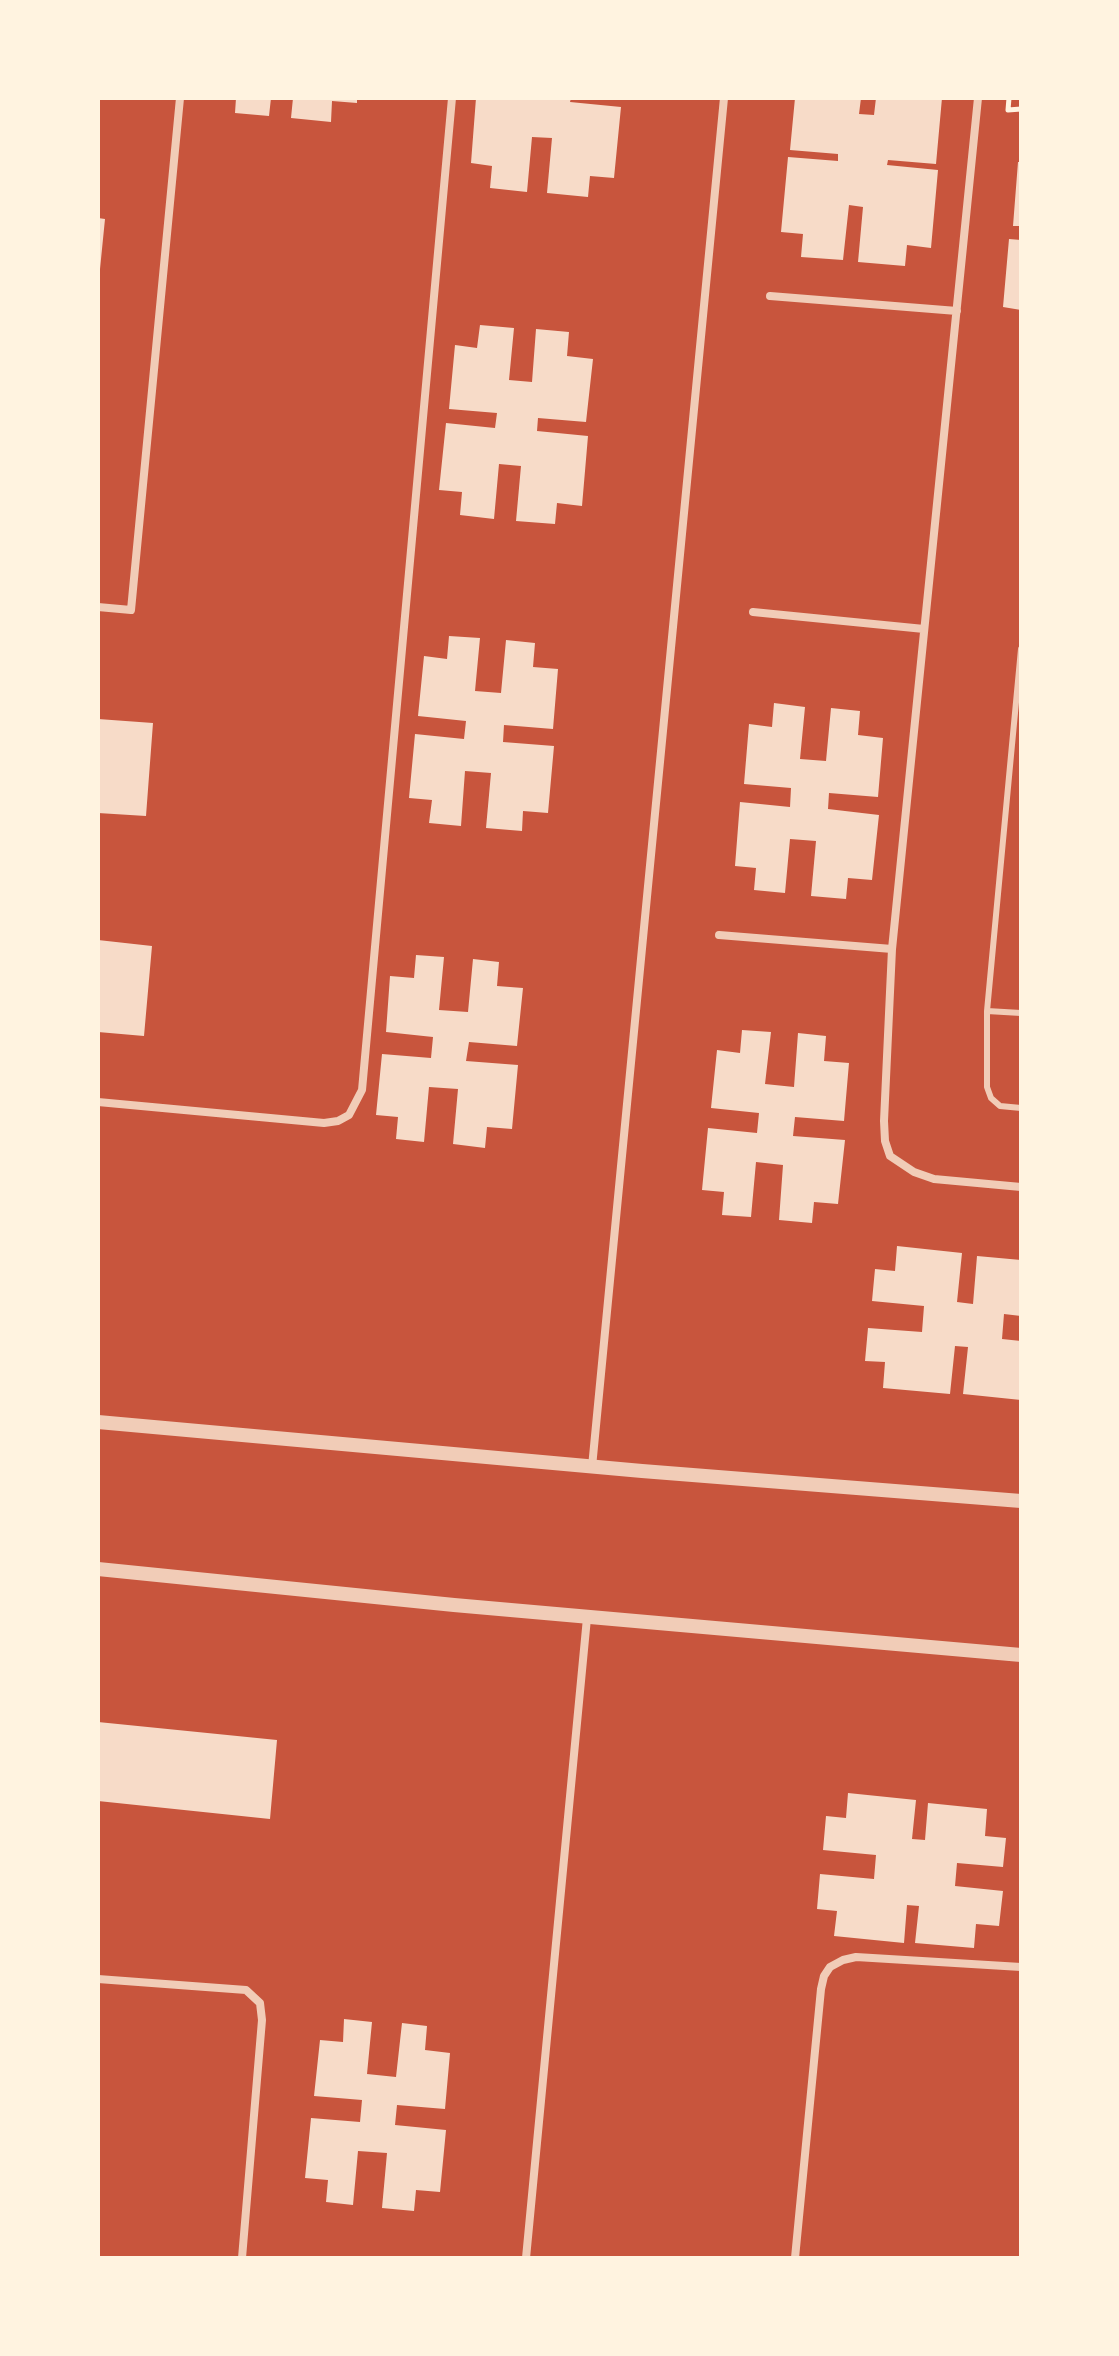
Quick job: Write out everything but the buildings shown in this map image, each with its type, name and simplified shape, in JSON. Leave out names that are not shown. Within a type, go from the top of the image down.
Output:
[{"type":"street","points":[[98,607],[131,610],[180,98]]},
{"type":"street","points":[[98,1102],[324,1123],[349,1115],[362,1090],[452,98]]},
{"type":"street","points":[[592,1467],[724,98]]},
{"type":"street","points":[[978,98],[892,949],[884,1121],[890,1156],[914,1172],[934,1179],[1021,1187]]},
{"type":"street","points":[[770,296],[957,311]]},
{"type":"street","points":[[753,612],[924,629]]},
{"type":"street","points":[[719,935],[892,949]]},
{"type":"street","points":[[98,1422],[592,1467],[1021,1501]]},
{"type":"street","points":[[98,1569],[587,1618],[1021,1655]]},
{"type":"street","points":[[526,2258],[587,1618]]},
{"type":"street","points":[[795,2257],[821,1989],[830,1967],[856,1957],[1021,1967]]},
{"type":"street","points":[[98,1979],[246,1990],[260,2003],[262,2020],[242,2258]]},
{"type":"lane","points":[[1021,649],[1019,702],[987,1011],[987,1087],[991,1098],[1000,1106],[1021,1108]]},
{"type":"lane","points":[[987,1011],[1021,1013]]},
{"type":"path","points":[[1009,98],[1008,110],[1021,109]]}]
